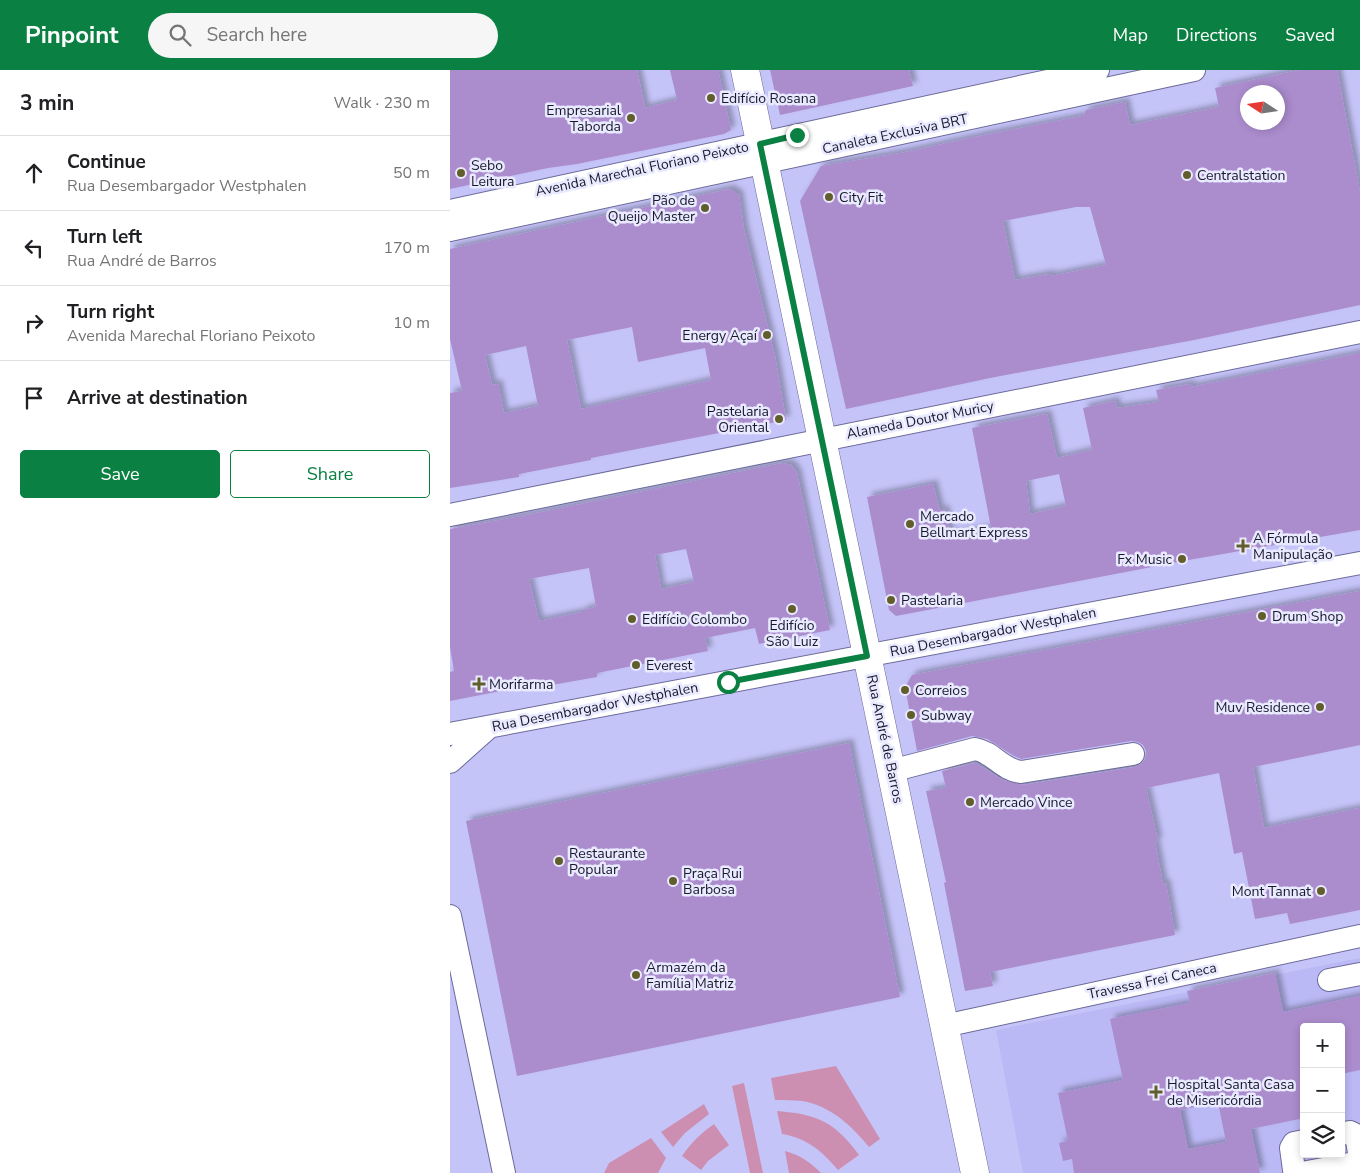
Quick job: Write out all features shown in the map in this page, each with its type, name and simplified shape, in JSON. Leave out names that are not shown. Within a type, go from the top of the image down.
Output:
[{"type":"main road","name":"Rua André de Barros","points":[[745,70],[975,1173]]},
{"type":"street","name":"Avenida Marechal Floriano Peixoto","points":[[450,211],[762,153],[1098,70]]},
{"type":"street","name":"Canaleta Exclusiva BRT","points":[[450,230],[762,153],[1194,70]]},
{"type":"street","name":"Alameda Doutor Muricy","points":[[450,515],[1360,332]]},
{"type":"street","name":"Rua Desembargador Westphalen","points":[[450,734],[1360,563]]},
{"type":"street","points":[[450,762],[489,727]]},
{"type":"street","points":[[891,771],[975,748],[982,750],[1012,771],[1021,772],[1133,754]]},
{"type":"street","points":[[450,916],[504,1173]]},
{"type":"street","name":"Travessa Frei Caneca","points":[[944,1026],[1360,936]]},
{"type":"street","points":[[1329,980],[1360,974]]},
{"type":"street","points":[[1300,1141],[1294,1142],[1291,1148],[1294,1170],[1302,1173],[1360,1160],[1356,1135],[1350,1132],[1345,1133]]},
{"type":"shaded area","name":"Hospital Santa Casa de Misericórdia","points":[[1360,958],[1360,1173],[1023,1173],[996,1030]]},
{"type":"shaded area","points":[[836,1066],[880,1139],[869,1147],[840,1118],[822,1107],[802,1101],[775,1100],[771,1078]]},
{"type":"shaded area","points":[[744,1083],[763,1173],[750,1173],[732,1086]]},
{"type":"shaded area","points":[[704,1104],[709,1114],[685,1133],[673,1147],[661,1132]]},
{"type":"shaded area","points":[[777,1111],[803,1114],[824,1122],[842,1135],[859,1155],[838,1170],[813,1146],[782,1134]]},
{"type":"shaded area","points":[[714,1124],[729,1145],[708,1161],[701,1170],[682,1156],[697,1138]]},
{"type":"shaded area","points":[[651,1138],[666,1158],[658,1173],[604,1173],[609,1163]]},
{"type":"shaded area","points":[[785,1151],[804,1159],[821,1173],[789,1173]]},
{"type":"building","points":[[450,70],[637,70],[645,108],[677,100],[670,70],[718,70],[731,130],[724,134],[450,189]]},
{"type":"building","points":[[770,70],[909,70],[913,86],[780,115]]},
{"type":"building","points":[[1299,70],[1337,70],[1360,192],[1360,305],[1194,340],[990,378],[846,409],[800,201],[821,166],[901,153],[1083,116],[1086,110],[1125,102],[1130,125],[1219,107],[1215,88]],"holes":[[[1076,207],[1090,207],[1106,265],[1051,276],[1050,274],[1015,280],[1003,221]]]},
{"type":"building","points":[[730,189],[739,195],[744,229],[775,356],[786,420],[591,458],[591,460],[519,474],[519,477],[450,488],[450,393],[462,391],[450,339],[450,249]],"holes":[[[632,327],[638,362],[705,348],[711,380],[581,409],[567,340]],[[526,346],[538,406],[504,413],[498,384],[492,385],[485,355]]]},
{"type":"building","points":[[1360,353],[1360,530],[1183,561],[896,616],[889,610],[867,497],[933,484],[940,511],[945,509],[950,535],[991,528],[972,428],[1047,414],[1057,458],[1092,450],[1083,408],[1115,401],[1117,408],[1159,402],[1156,390],[1190,384],[1191,387]],"holes":[[[1059,474],[1066,506],[1030,514],[1026,481]]]},
{"type":"building","points":[[783,463],[791,465],[797,473],[830,630],[759,644],[755,628],[705,638],[708,651],[597,673],[597,677],[546,686],[546,682],[450,701],[450,672],[454,671],[450,647],[450,529]],"holes":[[[686,549],[694,582],[661,589],[655,555]],[[589,568],[596,607],[583,610],[583,612],[539,621],[529,579]]]},
{"type":"building","points":[[1360,591],[1360,745],[1253,767],[1264,828],[1360,808],[1360,910],[1290,924],[1287,913],[1255,919],[1242,852],[1234,854],[1219,773],[1146,788],[1158,841],[1155,842],[1163,884],[1166,883],[1175,935],[990,972],[993,986],[965,991],[944,883],[946,882],[926,791],[946,788],[942,771],[975,763],[1003,780],[1023,785],[1135,767],[1145,759],[1146,751],[1143,745],[1131,741],[1021,759],[987,739],[972,736],[917,751],[905,687],[912,675]]},
{"type":"building","points":[[849,743],[900,997],[517,1076],[466,821]]},
{"type":"building","points":[[1275,973],[1283,1012],[1360,996],[1360,1070],[1345,1073],[1345,1023],[1300,1023],[1300,1119],[1251,1129],[1260,1173],[1074,1173],[1072,1159],[1063,1161],[1059,1143],[1068,1141],[1058,1093],[1123,1080],[1110,1019],[1190,1003],[1187,991]],"holes":[[[1218,1102],[1226,1142],[1188,1149],[1180,1110]]]},
{"type":"place","name":"Edifício Rosana","points":[[711,98]]},
{"type":"place","name":"Empresarial Taborda","points":[[631,118]]},
{"type":"place","name":"Sebo Leitura","points":[[461,173]]},
{"type":"place","name":"Centralstation","points":[[1187,175]]},
{"type":"place","name":"City Fit","points":[[829,197]]},
{"type":"place","name":"Pão de Queijo Master","points":[[705,208]]},
{"type":"place","name":"Energy Açaí","points":[[767,335]]},
{"type":"place","name":"Pastelaria Oriental","points":[[779,419]]},
{"type":"place","name":"Mercado Bellmart Express","points":[[910,524]]},
{"type":"place","name":"A Fórmula Manipulação","points":[[1243,546]]},
{"type":"place","name":"Fx Music","points":[[1182,559]]},
{"type":"place","name":"Pastelaria","points":[[891,600]]},
{"type":"place","name":"Edifício São Luiz","points":[[792,609]]},
{"type":"place","name":"Drum Shop","points":[[1262,616]]},
{"type":"place","name":"Edifício Colombo","points":[[632,619]]},
{"type":"place","name":"Everest","points":[[636,665]]},
{"type":"place","name":"Morifarma","points":[[479,684]]},
{"type":"place","name":"Correios","points":[[905,690]]},
{"type":"place","name":"Muv Residence","points":[[1320,707]]},
{"type":"place","name":"Subway","points":[[911,715]]},
{"type":"place","name":"Mercado Vince","points":[[970,802]]},
{"type":"place","name":"Restaurante Popular","points":[[559,861]]},
{"type":"place","name":"Praça Rui Barbosa","points":[[673,881]]},
{"type":"place","name":"Mont Tannat","points":[[1321,891]]},
{"type":"place","name":"Armazém da Família Matriz","points":[[636,975]]},
{"type":"place","name":"Hospital Santa Casa de Misericórdia","points":[[1156,1092]]},
{"type":"route","points":[[728,682],[867,656],[760,144],[797,135]]}]
